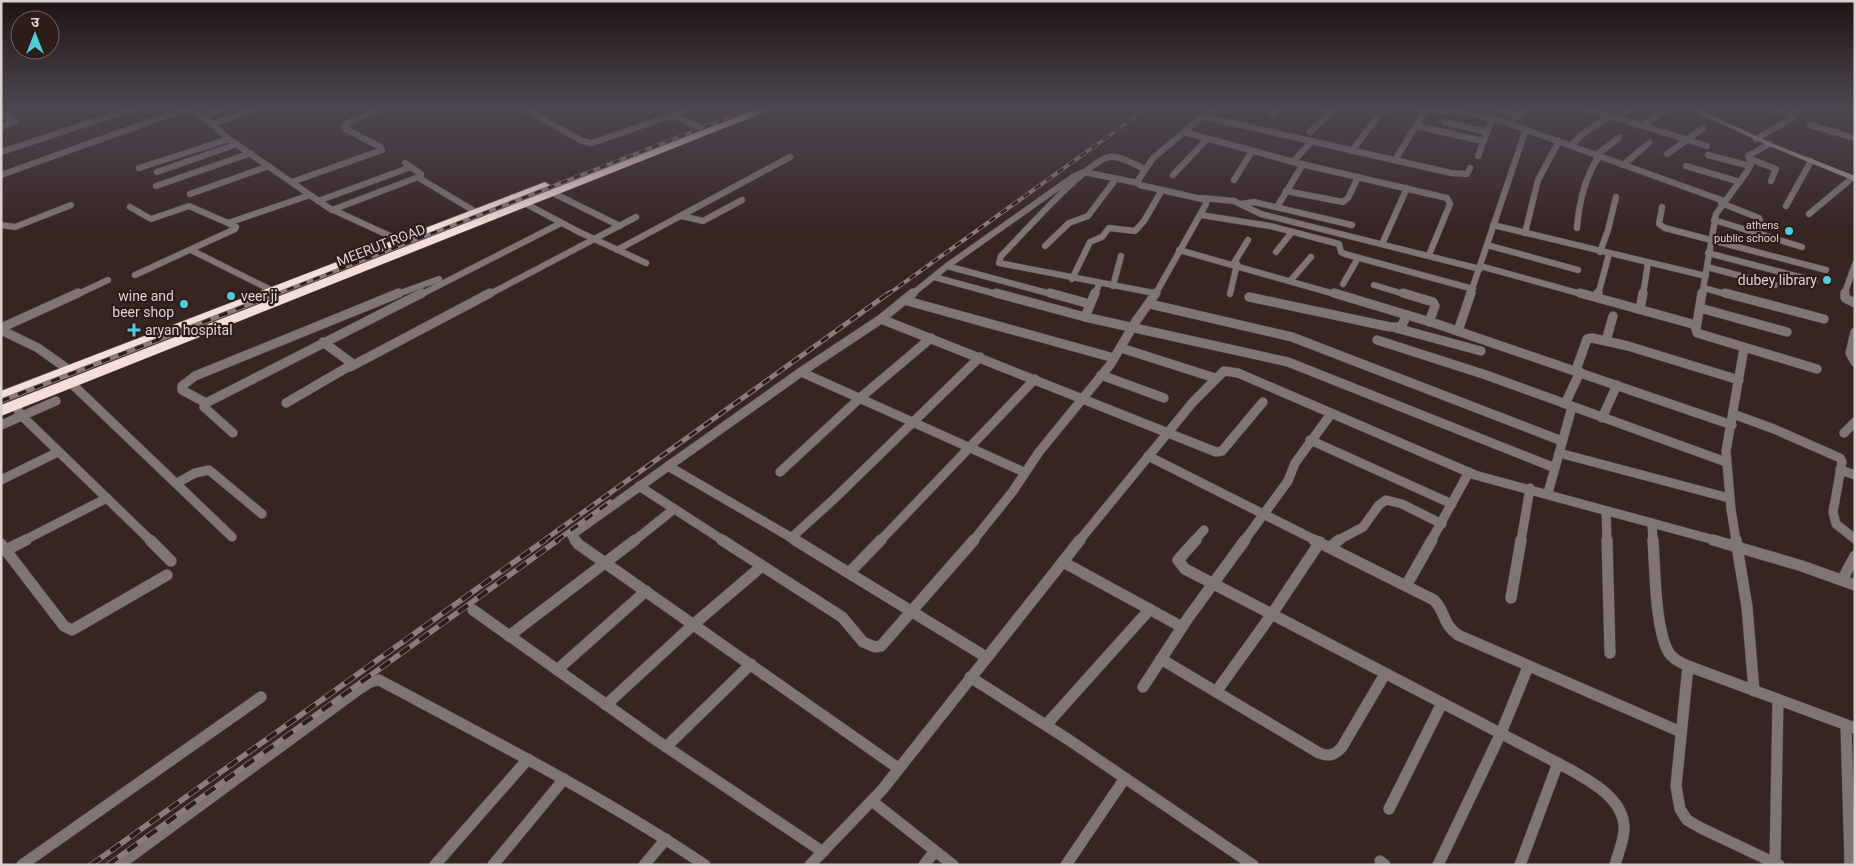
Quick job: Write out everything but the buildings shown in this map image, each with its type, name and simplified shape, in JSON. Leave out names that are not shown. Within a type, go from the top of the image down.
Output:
[{"type":"highway","name":"MEERUT ROAD","points":[[1,396],[645,147]]},
{"type":"highway","name":"MEERUT ROAD","points":[[1,411],[18,411],[71,383],[669,147]]},
{"type":"street","points":[[1,152],[15,147]]},
{"type":"street","points":[[3,173],[73,147]]},
{"type":"street","points":[[138,168],[203,147]]},
{"type":"street","points":[[157,172],[227,147]]},
{"type":"street","points":[[242,147],[332,210],[401,241]]},
{"type":"street","points":[[292,182],[380,151],[382,150],[380,147]]},
{"type":"street","points":[[1138,183],[1153,158],[1166,147]]},
{"type":"street","points":[[1173,175],[1199,147]]},
{"type":"street","points":[[1239,147],[1441,196],[1449,200],[1450,204],[1429,255]]},
{"type":"street","points":[[1294,162],[1306,147]]},
{"type":"street","points":[[1336,147],[1459,174],[1467,174],[1470,168]]},
{"type":"street","points":[[1352,151],[1355,147]]},
{"type":"street","points":[[1395,160],[1403,147]]},
{"type":"street","points":[[1478,156],[1481,147]]},
{"type":"street","points":[[1458,331],[1521,147]]},
{"type":"street","points":[[1525,234],[1538,180],[1555,147]]},
{"type":"street","points":[[1577,147],[1722,202],[1759,218],[1760,221],[1753,232]]},
{"type":"street","points":[[1576,228],[1577,216],[1590,171],[1598,155],[1607,147]]},
{"type":"street","points":[[1623,164],[1644,147]]},
{"type":"street","points":[[1667,154],[1676,147]]},
{"type":"street","points":[[1763,147],[1750,154],[1750,162],[1740,182],[1722,202],[1714,220],[1704,288],[1696,325],[1698,333],[1818,370]]},
{"type":"street","points":[[1778,147],[1853,178],[1808,214]]},
{"type":"street","points":[[1234,180],[1252,151]]},
{"type":"street","points":[[156,186],[251,153]]},
{"type":"street","points":[[1708,155],[1750,162],[1776,169],[1771,181]]},
{"type":"street","points":[[617,250],[790,157]]},
{"type":"street","points":[[898,768],[578,544],[572,536],[639,486],[801,372],[881,319],[947,266],[1004,228],[1073,177],[1108,157],[1145,169]]},
{"type":"street","points":[[1786,206],[1811,161]]},
{"type":"street","points":[[1277,207],[1302,164]]},
{"type":"street","points":[[318,201],[408,165],[421,174],[419,178]]},
{"type":"street","points":[[190,194],[270,166]]},
{"type":"street","points":[[1686,166],[1740,182]]},
{"type":"street","points":[[1084,172],[1162,190],[1242,204],[1252,211],[1261,214],[1480,267],[1696,325]]},
{"type":"street","points":[[1084,172],[1001,256],[999,263],[1072,279],[1154,293]]},
{"type":"street","points":[[1286,192],[1343,202],[1348,198],[1358,177]]},
{"type":"street","points":[[332,210],[419,178]]},
{"type":"street","points":[[419,178],[476,212]]},
{"type":"street","points":[[1045,246],[1068,223],[1088,216],[1114,180]]},
{"type":"street","points":[[1382,244],[1407,188]]},
{"type":"street","points":[[1072,279],[1090,242],[1102,237],[1109,228],[1135,231],[1144,221],[1162,190]]},
{"type":"street","points":[[553,193],[620,226]]},
{"type":"street","points":[[228,223],[310,195]]},
{"type":"street","points":[[513,197],[561,223],[646,263]]},
{"type":"street","points":[[1597,297],[1608,230],[1616,197]]},
{"type":"street","points":[[639,486],[842,617],[850,629],[869,646],[875,648],[881,646],[962,555],[1013,491],[1024,472],[1114,358],[1132,328],[1150,304],[1154,293],[1201,215],[1206,204],[1206,200],[1202,198]]},
{"type":"street","points":[[682,216],[703,221],[742,200]]},
{"type":"street","points":[[1242,204],[1249,201],[1352,225]]},
{"type":"street","points":[[1,225],[16,228],[70,205]]},
{"type":"street","points":[[130,207],[150,219],[189,206],[236,228],[135,275]]},
{"type":"street","points":[[1662,207],[1661,227],[1826,270]]},
{"type":"street","points":[[1201,215],[1335,242],[1339,244],[1341,252],[1358,258],[1473,289]]},
{"type":"street","points":[[286,403],[350,367],[636,217]]},
{"type":"street","points":[[1714,220],[1802,247]]},
{"type":"street","points":[[206,403],[561,223]]},
{"type":"street","points":[[1493,225],[1706,276]]},
{"type":"street","points":[[1276,252],[1292,232]]},
{"type":"street","points":[[1230,294],[1236,264],[1248,240]]},
{"type":"street","points":[[1487,245],[1578,270]]},
{"type":"street","points":[[191,250],[273,291]]},
{"type":"street","points":[[1179,250],[1292,280],[1458,331],[1732,425]]},
{"type":"street","points":[[1708,253],[1815,281]]},
{"type":"street","points":[[1113,286],[1121,256]]},
{"type":"street","points":[[1292,280],[1310,257]]},
{"type":"street","points":[[1343,284],[1358,258]]},
{"type":"street","points":[[1640,309],[1648,263]]},
{"type":"street","points":[[1855,264],[1852,278],[1845,290],[1845,298],[1855,303]]},
{"type":"street","points":[[947,266],[1090,304]]},
{"type":"street","points":[[1707,267],[1775,285]]},
{"type":"street","points":[[206,403],[187,394],[182,390],[182,386],[195,376],[316,325],[414,287],[464,271]]},
{"type":"street","points":[[934,277],[1084,317],[1288,362],[1555,468]]},
{"type":"street","points":[[1,329],[108,280]]},
{"type":"street","points":[[1084,317],[1099,284]]},
{"type":"street","points":[[1374,285],[1433,302],[1435,306],[1429,322]]},
{"type":"street","points":[[1704,288],[1824,319]]},
{"type":"street","points":[[1249,297],[1396,328],[1482,351]]},
{"type":"street","points":[[904,300],[1114,358]]},
{"type":"street","points":[[1150,304],[1292,337],[1562,441]]},
{"type":"street","points":[[1700,308],[1787,332]]},
{"type":"street","points":[[1396,328],[1401,327],[1406,315]]},
{"type":"street","points":[[1606,341],[1613,316]]},
{"type":"street","points":[[881,319],[1035,378],[1216,452],[1222,451],[1263,402]]},
{"type":"street","points":[[1,329],[38,348],[69,370]]},
{"type":"street","points":[[1855,332],[1850,353],[1855,362]]},
{"type":"street","points":[[1,340],[11,335]]},
{"type":"street","points":[[780,472],[860,398],[931,338]]},
{"type":"street","points":[[1548,493],[1562,441],[1568,406],[1587,339],[1606,341],[1739,380]]},
{"type":"street","points":[[1377,340],[1486,375],[1726,462]]},
{"type":"street","points":[[323,342],[351,361],[353,364],[350,367]]},
{"type":"street","points":[[1121,348],[1216,378]]},
{"type":"street","points":[[1744,348],[1726,451],[1726,462],[1747,607],[1754,691]]},
{"type":"street","points":[[791,538],[834,500],[980,357]]},
{"type":"street","points":[[810,865],[872,800],[1148,456],[1224,371],[1231,370],[1469,472],[1788,560],[1855,585]]},
{"type":"street","points":[[801,372],[1024,472]]},
{"type":"street","points":[[1101,376],[1164,398]]},
{"type":"street","points":[[850,573],[1035,378]]},
{"type":"street","points":[[71,383],[232,537]]},
{"type":"street","points":[[1602,418],[1617,384]]},
{"type":"street","points":[[1,425],[18,411],[56,401]]},
{"type":"street","points":[[206,403],[204,407],[232,433]]},
{"type":"street","points":[[18,411],[171,561]]},
{"type":"street","points":[[1143,687],[1182,628],[1288,480],[1295,463],[1310,440],[1331,414]]},
{"type":"street","points":[[1733,414],[1835,455],[1842,462],[1833,512],[1836,524],[1855,539]]},
{"type":"street","points":[[1844,433],[1855,422]]},
{"type":"street","points":[[1310,440],[1452,504]]},
{"type":"street","points":[[1,480],[58,452]]},
{"type":"street","points":[[1559,453],[1730,498]]},
{"type":"street","points":[[1148,456],[1434,600],[1441,605],[1444,612],[1444,624],[1448,630],[1528,667],[1681,732]]},
{"type":"street","points":[[668,466],[850,573],[986,658]]},
{"type":"street","points":[[177,483],[195,473],[209,470],[262,514]]},
{"type":"street","points":[[1840,470],[1855,476]]},
{"type":"street","points":[[1406,586],[1442,524],[1469,472]]},
{"type":"street","points":[[1510,598],[1530,488]]},
{"type":"street","points":[[107,498],[4,547],[64,626],[72,630],[167,575]]},
{"type":"street","points":[[1330,547],[1364,526],[1382,502],[1387,500],[1400,503],[1442,524]]},
{"type":"street","points":[[509,636],[674,509]]},
{"type":"street","points":[[1606,511],[1610,653]]},
{"type":"street","points":[[1652,523],[1660,620],[1665,646],[1670,654],[1688,666],[1850,727],[1850,865]]},
{"type":"street","points":[[1204,530],[1178,560],[1185,569],[1590,781],[1618,804],[1624,817],[1624,828],[1615,865]]},
{"type":"street","points":[[1216,692],[1272,614],[1320,542]]},
{"type":"street","points":[[1842,580],[1855,556]]},
{"type":"street","points":[[1063,562],[1182,628]]},
{"type":"street","points":[[606,705],[694,624],[762,566]]},
{"type":"street","points":[[558,670],[646,591]]},
{"type":"street","points":[[1046,725],[1150,609]]},
{"type":"street","points":[[473,610],[666,747],[822,852]]},
{"type":"street","points":[[1161,659],[1319,753],[1330,757],[1336,755],[1342,747],[1386,674]]},
{"type":"street","points":[[666,747],[751,664]]},
{"type":"street","points":[[1688,666],[1676,798],[1683,815],[1687,820],[1701,828],[1777,864],[1778,700]]},
{"type":"street","points":[[1438,865],[1500,733],[1528,667]]},
{"type":"street","points":[[970,676],[1253,865]]},
{"type":"street","points":[[119,865],[370,682],[379,680],[564,779],[666,839],[705,865]]},
{"type":"street","points":[[22,865],[261,697]]},
{"type":"street","points":[[1388,809],[1442,703]]},
{"type":"street","points":[[435,865],[528,760]]},
{"type":"street","points":[[1520,865],[1558,763]]},
{"type":"street","points":[[1066,865],[1125,778]]},
{"type":"street","points":[[492,865],[564,779]]},
{"type":"street","points":[[872,800],[953,865]]},
{"type":"street","points":[[644,865],[666,839]]},
{"type":"street","points":[[924,865],[935,851]]},
{"type":"railway","points":[[274,295],[652,147]]},
{"type":"railway","points":[[887,295],[1093,147]]},
{"type":"railway","points":[[1,401],[278,293]]},
{"type":"railway","points":[[543,541],[889,293]]},
{"type":"railway","points":[[556,541],[610,502]]},
{"type":"railway","points":[[91,865],[545,540]]},
{"type":"railway","points":[[108,865],[558,540]]},
{"type":"place","name":"athens public school","points":[[1789,231]]},
{"type":"place","name":"dubey library","points":[[1827,280]]},
{"type":"place","name":"veer ji","points":[[231,296]]},
{"type":"place","name":"wine and beer shop","points":[[184,304]]},
{"type":"place","name":"aryan hospital","points":[[134,330]]}]
